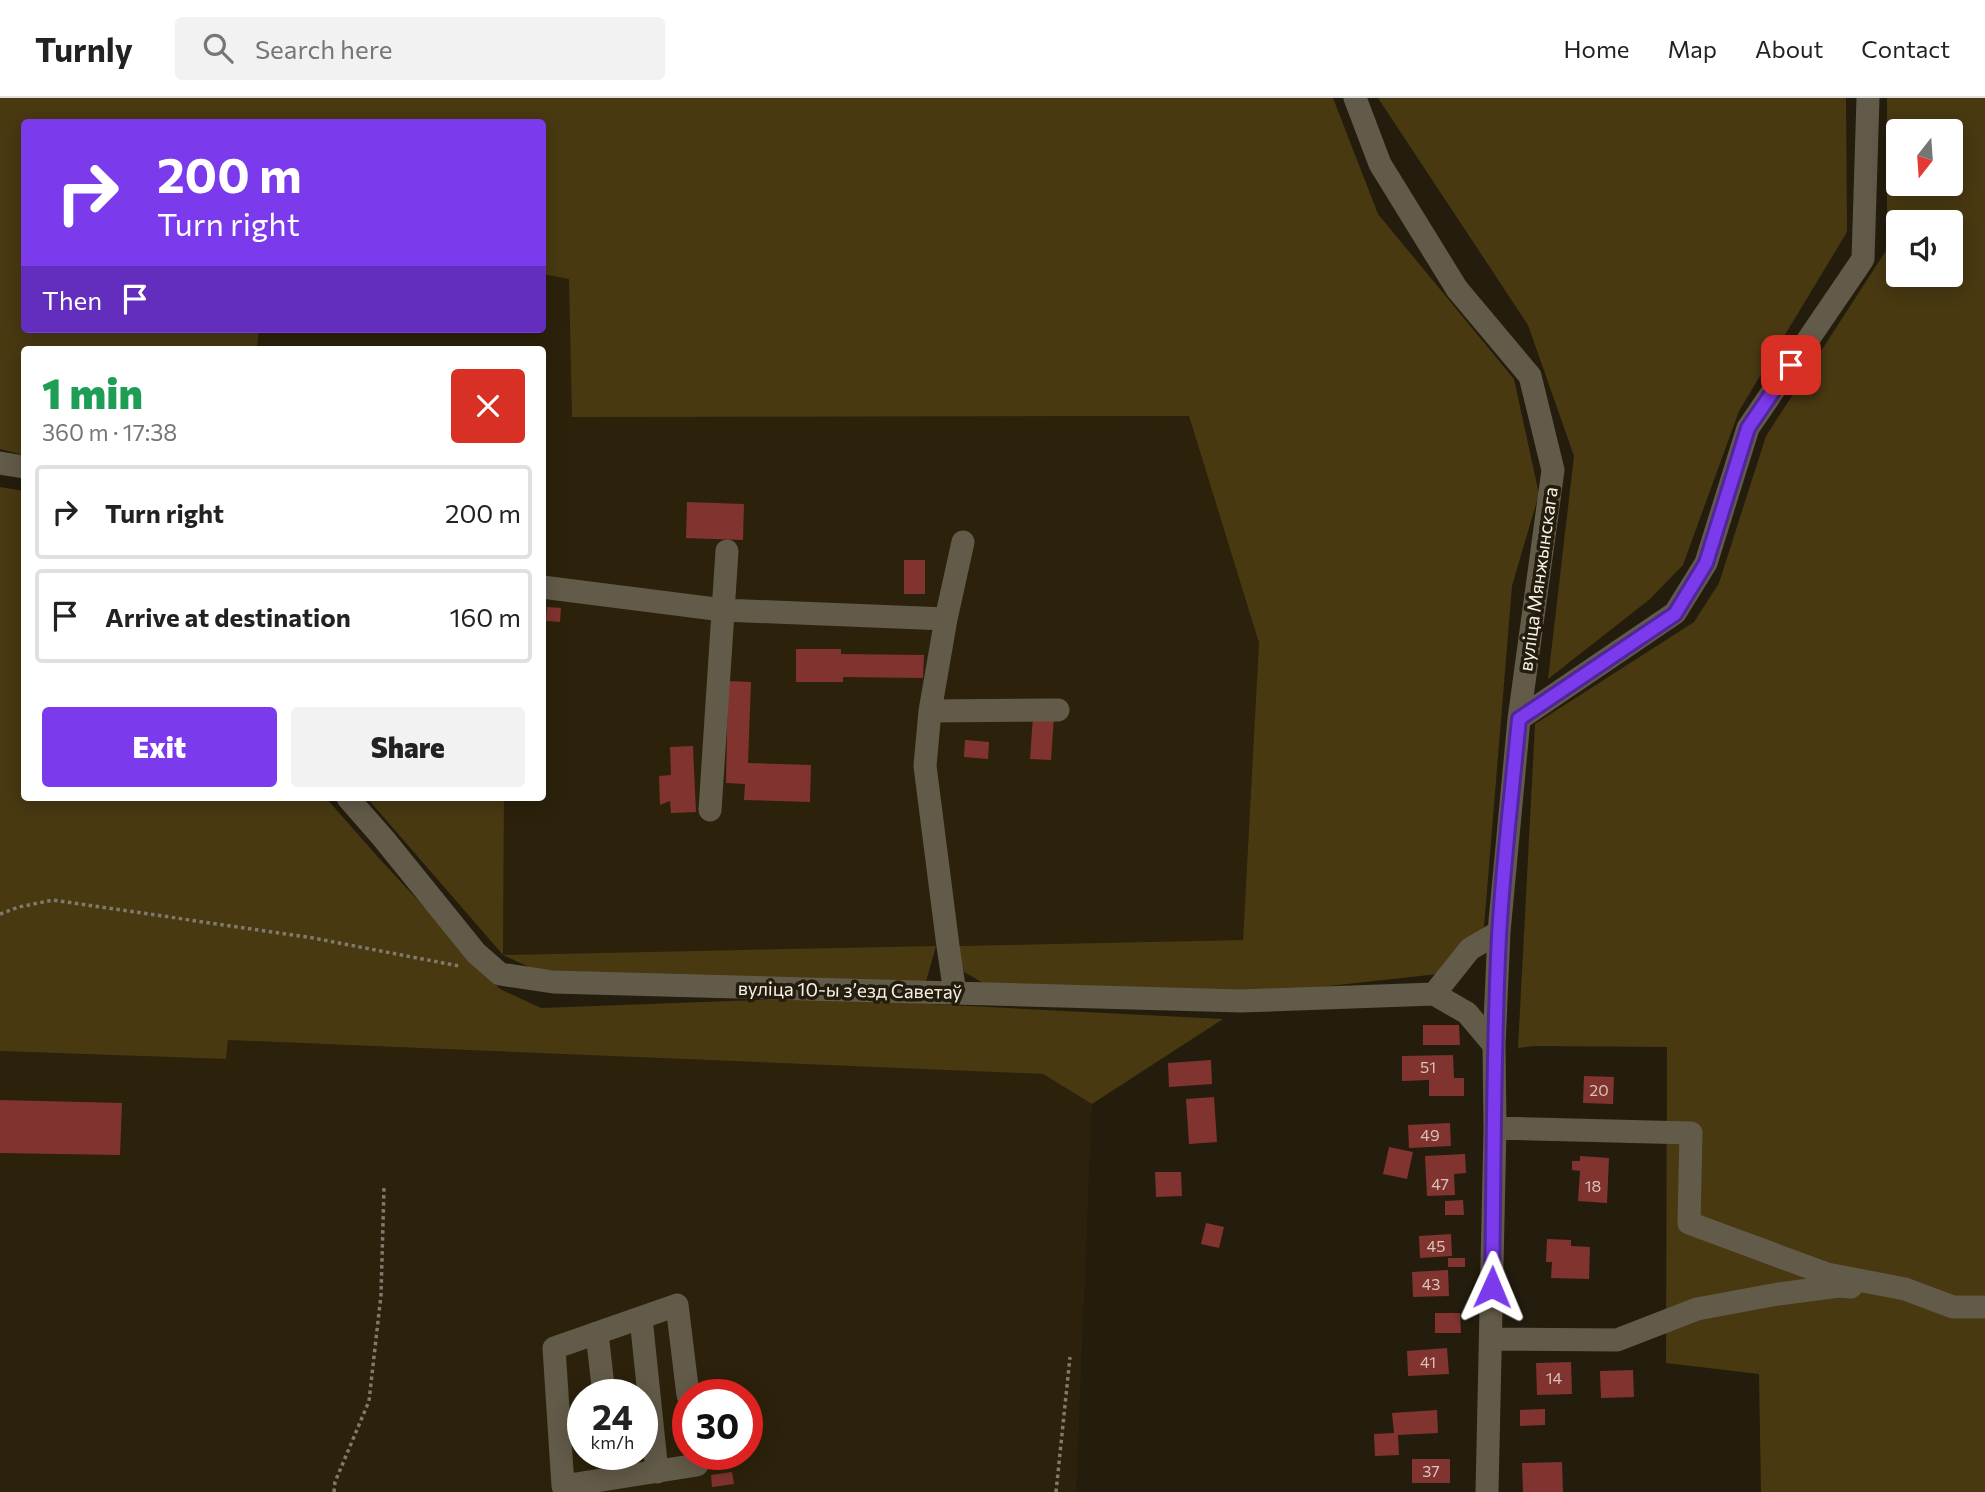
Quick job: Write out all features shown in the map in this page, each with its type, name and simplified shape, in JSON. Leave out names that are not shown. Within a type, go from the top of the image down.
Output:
[{"type":"street","name":"вуліца Мянжынскага","points":[[1355,98],[1380,164],[1457,289],[1530,376],[1553,470],[1519,719],[1499,932],[1494,1045],[1495,1128],[1487,1492]]},
{"type":"street","points":[[1519,719],[1675,614],[1706,563],[1748,428],[1863,259],[1868,98]]},
{"type":"street","points":[[0,463],[21,466]]},
{"type":"street","points":[[955,993],[925,766],[930,711],[963,542]]},
{"type":"street","points":[[710,810],[727,551]]},
{"type":"street","points":[[546,588],[723,610],[946,619]]},
{"type":"street","points":[[930,711],[1058,710]]},
{"type":"street","name":"вуліца 10-ы зʼезд Саветаў","points":[[351,801],[476,953],[500,974],[553,982],[1241,1001],[1434,994]]},
{"type":"street","points":[[1494,1045],[1467,1013],[1434,994],[1470,949],[1499,932]]},
{"type":"street","points":[[1495,1128],[1691,1133],[1689,1223],[1827,1274],[1905,1289],[1953,1307],[1985,1307]]},
{"type":"street","points":[[1491,1339],[1617,1340],[1696,1309],[1778,1294],[1839,1286],[1905,1289]]},
{"type":"street","points":[[672,1469],[564,1489],[554,1348],[677,1305],[686,1379]]},
{"type":"street","points":[[641,1318],[657,1472]]},
{"type":"street","points":[[597,1333],[602,1379]]},
{"type":"street","points":[[613,1470],[614,1478]]},
{"type":"path","points":[[0,914],[53,900],[313,938],[460,966]]},
{"type":"path","points":[[334,1492],[335,1482],[369,1401],[381,1295],[384,1188]]},
{"type":"path","points":[[1056,1492],[1070,1357]]},
{"type":"shaded area","points":[[0,98],[1333,98],[1378,214],[1514,379],[1539,494],[1512,586],[1484,927],[1438,974],[1246,995],[985,984],[964,972],[957,946],[1243,940],[1259,643],[1189,416],[572,417],[569,279],[546,275],[546,119],[21,119],[21,333],[259,333],[257,346],[21,346],[21,454],[0,449]]},
{"type":"shaded area","points":[[1378,98],[1846,98],[1847,232],[1739,411],[1683,565],[1650,599],[1548,679],[1574,456],[1528,325]]},
{"type":"shaded area","points":[[1887,98],[1985,98],[1985,1492],[1761,1492],[1759,1374],[1666,1363],[1667,1047],[1518,1048],[1535,724],[1694,622],[1719,583],[1766,436],[1886,251],[1886,287],[1963,287],[1963,210],[1887,210],[1887,196],[1964,196],[1964,119],[1887,119]]},
{"type":"shaded area","points":[[546,274],[569,278],[572,417],[1189,416],[1259,643],[1243,940],[503,955],[504,801],[546,801],[546,346],[257,346],[259,333],[546,333]]},
{"type":"shaded area","points":[[0,487],[21,490],[21,801],[329,801],[500,989],[541,1008],[813,998],[1223,1019],[1092,1104],[1043,1074],[228,1040],[226,1059],[0,1051]]},
{"type":"shaded area","points":[[370,801],[504,801],[503,955]]},
{"type":"shaded area","points":[[936,946],[925,985],[535,970],[503,955]]},
{"type":"shaded area","points":[[228,1040],[1043,1074],[1092,1104],[1076,1492],[0,1492],[0,1051],[225,1059]]},
{"type":"building","points":[[687,502],[744,504],[743,540],[686,538]]},
{"type":"building","points":[[904,560],[925,560],[925,594],[904,594]]},
{"type":"building","points":[[547,607],[561,608],[560,622],[546,621]]},
{"type":"building","points":[[796,649],[841,649],[841,654],[924,655],[923,678],[843,677],[843,682],[796,682]]},
{"type":"building","points":[[728,681],[751,682],[748,763],[811,765],[810,802],[744,800],[745,784],[726,783]]},
{"type":"building","points":[[1033,716],[1054,717],[1051,760],[1030,759]]},
{"type":"building","points":[[965,740],[989,742],[988,759],[964,757]]},
{"type":"building","points":[[693,746],[696,812],[671,813],[670,801],[660,805],[659,776],[671,775],[670,747]]},
{"type":"building","points":[[1423,1025],[1459,1025],[1460,1045],[1423,1045]]},
{"type":"building","points":[[1453,1055],[1454,1078],[1464,1078],[1464,1096],[1429,1096],[1429,1080],[1402,1081],[1402,1056]]},
{"type":"building","points":[[1211,1060],[1212,1084],[1169,1087],[1168,1063]]},
{"type":"building","points":[[1584,1076],[1614,1077],[1613,1104],[1583,1103]]},
{"type":"building","points":[[1214,1097],[1217,1142],[1189,1144],[1186,1099]]},
{"type":"building","points":[[0,1100],[122,1103],[120,1155],[0,1153]]},
{"type":"building","points":[[1450,1123],[1451,1146],[1409,1148],[1408,1125]]},
{"type":"building","points":[[1389,1147],[1413,1152],[1407,1179],[1383,1174]]},
{"type":"building","points":[[1465,1154],[1466,1173],[1454,1174],[1455,1195],[1427,1196],[1425,1156]]},
{"type":"building","points":[[1580,1156],[1609,1158],[1607,1203],[1578,1201],[1580,1171],[1572,1170],[1572,1161],[1580,1161]]},
{"type":"building","points":[[1155,1172],[1181,1172],[1182,1196],[1156,1197]]},
{"type":"building","points":[[1463,1200],[1464,1215],[1445,1215],[1445,1201]]},
{"type":"building","points":[[1206,1223],[1224,1227],[1219,1248],[1201,1244]]},
{"type":"building","points":[[1451,1234],[1452,1256],[1420,1258],[1419,1236]]},
{"type":"building","points":[[1547,1239],[1571,1240],[1571,1246],[1590,1247],[1589,1279],[1551,1278],[1552,1262],[1546,1262]]},
{"type":"building","points":[[1448,1258],[1465,1258],[1465,1267],[1448,1267]]},
{"type":"building","points":[[1448,1270],[1449,1296],[1413,1297],[1412,1272]]},
{"type":"building","points":[[1435,1313],[1460,1313],[1461,1333],[1435,1333]]},
{"type":"building","points":[[1447,1348],[1449,1374],[1408,1376],[1407,1351]]},
{"type":"building","points":[[1571,1362],[1572,1394],[1537,1395],[1536,1363]]},
{"type":"building","points":[[1633,1370],[1634,1397],[1601,1398],[1600,1371]]},
{"type":"building","points":[[1545,1409],[1545,1425],[1520,1426],[1520,1410]]},
{"type":"building","points":[[1437,1410],[1438,1433],[1398,1435],[1399,1455],[1375,1456],[1374,1434],[1394,1433],[1392,1413]]},
{"type":"building","points":[[1412,1459],[1450,1459],[1450,1483],[1412,1483]]},
{"type":"building","points":[[1562,1462],[1563,1492],[1523,1492],[1522,1463]]},
{"type":"building","points":[[732,1472],[734,1484],[712,1487],[711,1475]]},
{"type":"route","points":[[1492,1287],[1494,1045],[1499,932],[1519,719],[1675,614],[1706,563],[1748,428],[1791,365]]}]
